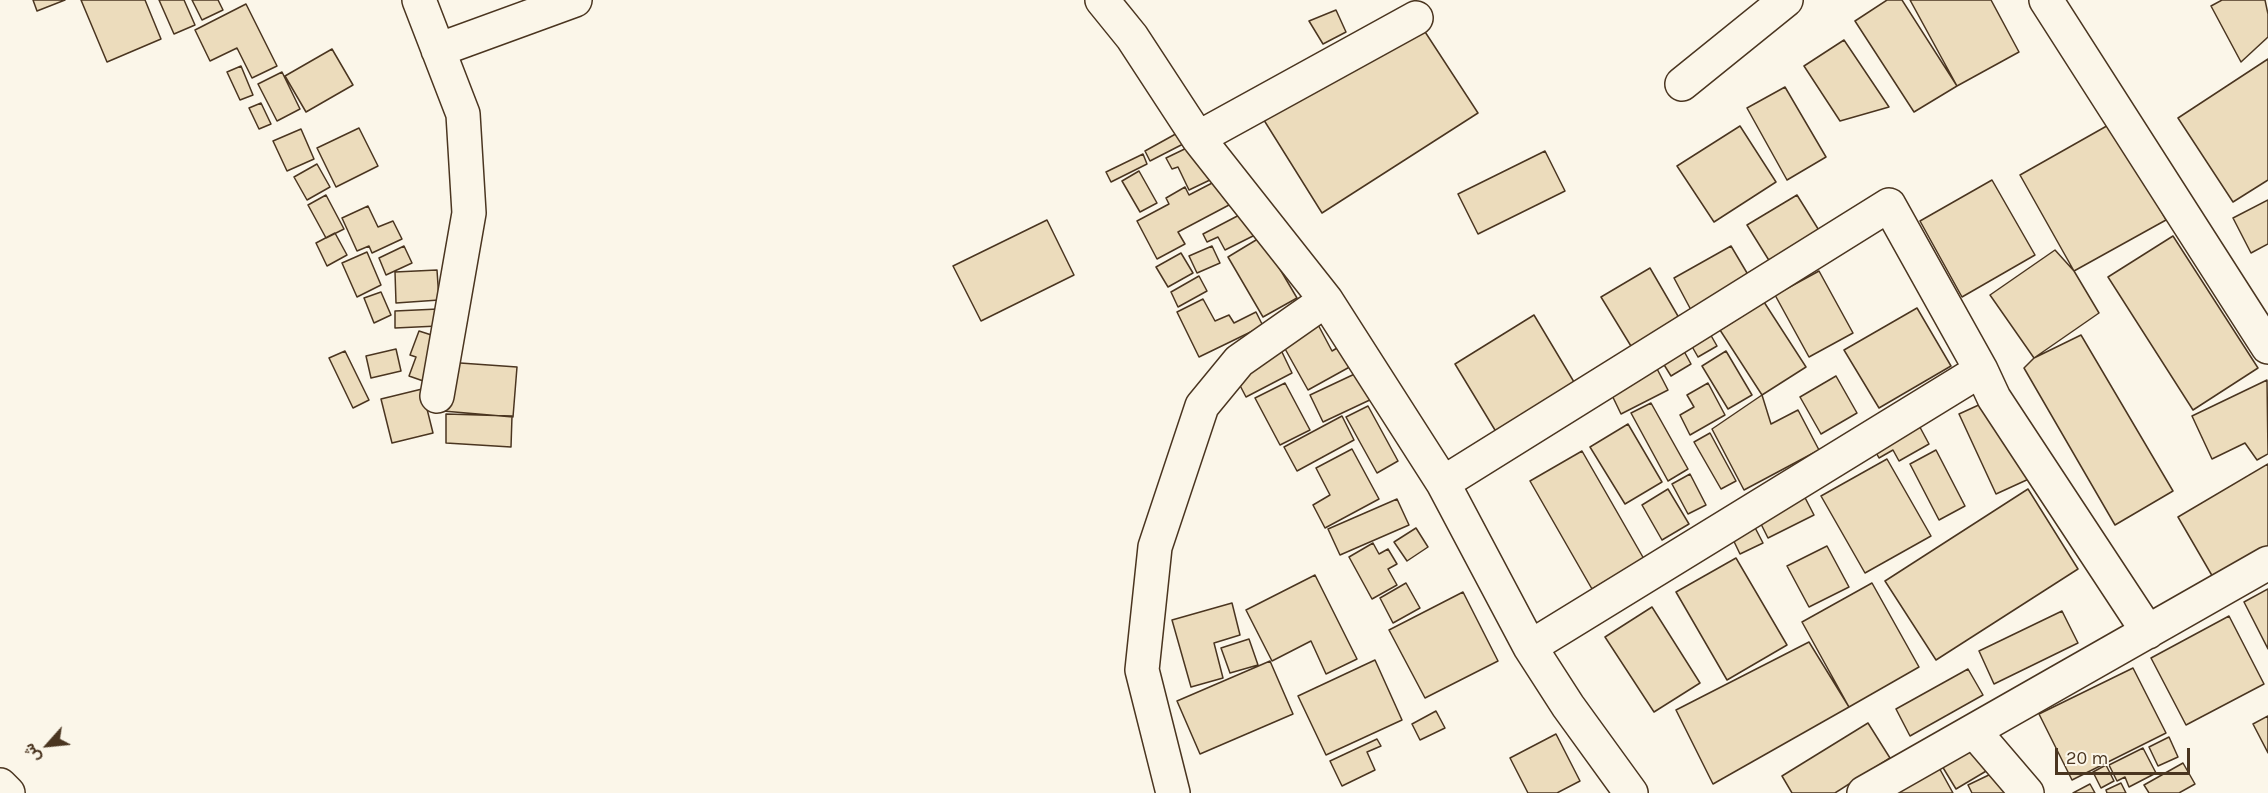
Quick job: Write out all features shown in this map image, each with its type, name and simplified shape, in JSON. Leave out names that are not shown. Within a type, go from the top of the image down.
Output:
[{"type":"street","points":[[419,0],[463,114],[469,213],[437,396]]},
{"type":"street","points":[[438,50],[575,0]]},
{"type":"street","points":[[1102,0],[1132,37],[1198,138],[1326,300],[1443,483],[1530,647],[1568,706],[1631,793]]},
{"type":"street","points":[[1682,84],[1786,0]]},
{"type":"street","points":[[2046,0],[2268,347]]},
{"type":"street","points":[[1198,138],[1416,18]]},
{"type":"street","points":[[1443,483],[1889,205],[1981,370],[1994,398],[2148,632]]},
{"type":"street","points":[[1173,793],[1142,670],[1155,547],[1202,406],[1239,361],[1326,300]]},
{"type":"street","points":[[1530,647],[1981,370]]},
{"type":"street","points":[[1864,793],[2268,563]]},
{"type":"street","points":[[1974,731],[2027,793]]},
{"type":"street","points":[[0,785],[8,793]]},
{"type":"building","points":[[33,0],[65,0],[37,11]]},
{"type":"building","points":[[81,0],[145,0],[161,39],[107,62]]},
{"type":"building","points":[[159,0],[184,0],[195,25],[174,34]]},
{"type":"building","points":[[192,0],[218,0],[223,10],[202,20]]},
{"type":"building","points":[[1887,0],[1902,0],[1957,86],[1914,112],[1855,21]]},
{"type":"building","points":[[1910,0],[1991,0],[2019,52],[1957,86]]},
{"type":"building","points":[[2222,0],[2265,0],[2268,14],[2268,37],[2241,62],[2211,6]]},
{"type":"building","points":[[246,4],[277,66],[252,78],[237,48],[210,61],[195,30]]},
{"type":"building","points":[[1336,10],[1346,32],[1323,44],[1309,21]]},
{"type":"building","points":[[1416,18],[1478,113],[1322,213],[1262,117]]},
{"type":"building","points":[[1844,40],[1889,107],[1840,121],[1804,66]]},
{"type":"building","points":[[332,49],[353,85],[306,112],[285,76]]},
{"type":"building","points":[[2268,59],[2268,180],[2233,202],[2178,118]]},
{"type":"building","points":[[241,66],[253,95],[240,100],[227,72]]},
{"type":"building","points":[[282,72],[300,109],[277,121],[258,84]]},
{"type":"building","points":[[1785,87],[1826,157],[1787,180],[1747,108]]},
{"type":"building","points":[[261,103],[271,124],[259,129],[249,108]]},
{"type":"building","points":[[2112,123],[2166,220],[2074,271],[2020,175]]},
{"type":"building","points":[[1740,126],[1776,182],[1714,222],[1677,166]]},
{"type":"building","points":[[359,128],[378,166],[336,187],[317,148]]},
{"type":"building","points":[[301,129],[314,159],[287,171],[273,141]]},
{"type":"building","points":[[1181,131],[1187,142],[1150,161],[1145,151]]},
{"type":"building","points":[[1195,144],[1212,179],[1189,190],[1178,167],[1172,169],[1166,158]]},
{"type":"building","points":[[1545,151],[1565,191],[1478,234],[1458,194]]},
{"type":"building","points":[[1143,154],[1147,164],[1111,182],[1106,172]]},
{"type":"building","points":[[317,164],[330,187],[307,200],[294,177]]},
{"type":"building","points":[[1139,171],[1157,203],[1140,212],[1122,181]]},
{"type":"building","points":[[1992,180],[2035,255],[1962,297],[1920,221]]},
{"type":"building","points":[[1216,181],[1229,205],[1178,232],[1185,244],[1157,259],[1137,221],[1169,204],[1166,198],[1185,187],[1189,195]]},
{"type":"building","points":[[326,195],[344,229],[326,238],[308,205]]},
{"type":"building","points":[[1797,195],[1820,232],[1770,262],[1747,225]]},
{"type":"building","points":[[2268,200],[2268,244],[2251,253],[2233,218]]},
{"type":"building","points":[[368,206],[378,227],[393,221],[402,239],[372,253],[369,246],[357,251],[342,218]]},
{"type":"building","points":[[1245,212],[1257,234],[1225,250],[1218,237],[1207,242],[1203,234]]},
{"type":"building","points":[[1047,220],[1074,275],[981,321],[953,266]]},
{"type":"building","points":[[335,233],[347,255],[327,266],[316,243]]},
{"type":"building","points":[[2173,236],[2258,368],[2193,410],[2108,277]]},
{"type":"building","points":[[1261,237],[1297,298],[1263,317],[1228,257]]},
{"type":"building","points":[[404,246],[412,263],[386,275],[379,258]]},
{"type":"building","points":[[1212,246],[1220,263],[1197,273],[1189,256]]},
{"type":"building","points":[[1731,246],[1750,278],[1691,310],[1674,278]]},
{"type":"building","points":[[2055,250],[2074,271],[2099,313],[2034,358],[1990,295]]},
{"type":"building","points":[[367,252],[381,285],[357,297],[342,263]]},
{"type":"building","points":[[1181,253],[1193,273],[1168,287],[1156,267]]},
{"type":"building","points":[[1650,268],[1682,323],[1634,351],[1601,297]]},
{"type":"building","points":[[437,270],[439,300],[396,303],[395,272]]},
{"type":"building","points":[[1819,271],[1853,333],[1809,357],[1775,295]]},
{"type":"building","points":[[1199,276],[1207,291],[1178,307],[1171,292]]},
{"type":"building","points":[[381,292],[391,315],[374,323],[364,298]]},
{"type":"building","points":[[1203,299],[1215,321],[1229,315],[1234,323],[1256,312],[1263,326],[1199,357],[1177,312]]},
{"type":"building","points":[[1764,302],[1806,367],[1762,395],[1720,330]]},
{"type":"building","points":[[1917,308],[1951,366],[1879,408],[1844,350]]},
{"type":"building","points":[[438,309],[438,326],[395,328],[395,311]]},
{"type":"building","points":[[1534,315],[1577,387],[1498,435],[1455,364]]},
{"type":"building","points":[[1315,319],[1332,351],[1344,344],[1355,364],[1308,390],[1279,338]]},
{"type":"building","points":[[1705,325],[1717,346],[1698,357],[1686,336]]},
{"type":"building","points":[[419,331],[444,339],[429,383],[409,376],[416,357],[410,355]]},
{"type":"building","points":[[2081,335],[2173,491],[2115,525],[2024,368],[2034,358]]},
{"type":"building","points":[[1679,342],[1691,364],[1671,376],[1658,355]]},
{"type":"building","points":[[396,349],[401,371],[371,378],[366,356]]},
{"type":"building","points":[[1281,350],[1292,373],[1246,397],[1234,374]]},
{"type":"building","points":[[345,351],[369,400],[353,408],[329,358]]},
{"type":"building","points":[[1726,351],[1752,395],[1728,409],[1702,366]]},
{"type":"building","points":[[446,362],[517,367],[513,417],[443,411]]},
{"type":"building","points":[[1654,363],[1668,390],[1621,414],[1608,387]]},
{"type":"building","points":[[1361,371],[1374,398],[1323,422],[1310,395]]},
{"type":"building","points":[[1836,376],[1857,413],[1821,434],[1800,397]]},
{"type":"building","points":[[2267,380],[2268,454],[2257,460],[2245,443],[2212,459],[2192,416]]},
{"type":"building","points":[[1285,383],[1310,430],[1280,445],[1255,398]]},
{"type":"building","points":[[1708,383],[1725,415],[1690,435],[1680,415],[1694,407],[1687,395]]},
{"type":"building","points":[[422,389],[433,433],[392,443],[381,399]]},
{"type":"building","points":[[1762,395],[1771,424],[1798,410],[1819,450],[1744,490],[1712,429]]},
{"type":"building","points":[[1994,398],[2031,478],[1996,494],[1959,414]]},
{"type":"building","points":[[1651,403],[1688,469],[1668,481],[1631,413]]},
{"type":"building","points":[[1368,406],[1398,461],[1377,473],[1346,417]]},
{"type":"building","points":[[446,414],[512,416],[511,447],[446,443]]},
{"type":"building","points":[[1342,416],[1354,440],[1297,471],[1284,447]]},
{"type":"building","points":[[1915,418],[1929,444],[1899,461],[1893,450],[1879,458],[1871,443]]},
{"type":"building","points":[[1628,424],[1662,482],[1625,504],[1590,447]]},
{"type":"building","points":[[1710,433],[1736,481],[1721,489],[1694,442]]},
{"type":"building","points":[[1352,449],[1379,499],[1325,528],[1313,505],[1330,495],[1316,468]]},
{"type":"building","points":[[1936,450],[1965,506],[1939,520],[1910,464]]},
{"type":"building","points":[[1582,451],[1644,559],[1592,589],[1530,481]]},
{"type":"building","points":[[1887,459],[1931,536],[1865,573],[1821,496]]},
{"type":"building","points":[[2268,464],[2268,563],[2221,591],[2178,517]]},
{"type":"building","points":[[1690,474],[1706,505],[1688,514],[1672,484]]},
{"type":"building","points":[[1800,488],[1814,515],[1768,538],[1755,512]]},
{"type":"building","points":[[1668,489],[1689,524],[1662,540],[1642,505]]},
{"type":"building","points":[[2028,489],[2078,569],[1936,660],[1885,581]]},
{"type":"building","points":[[1397,499],[1409,525],[1340,555],[1328,529]]},
{"type":"building","points":[[1750,518],[1763,543],[1740,554],[1728,529]]},
{"type":"building","points":[[1416,528],[1428,547],[1407,561],[1394,542]]},
{"type":"building","points":[[1373,543],[1379,554],[1388,549],[1397,564],[1388,569],[1397,585],[1372,599],[1349,557]]},
{"type":"building","points":[[1827,546],[1849,587],[1809,607],[1787,566]]},
{"type":"building","points":[[1736,558],[1787,645],[1727,680],[1676,592]]},
{"type":"building","points":[[1315,575],[1357,659],[1326,674],[1311,641],[1272,661],[1246,610]]},
{"type":"building","points":[[1406,583],[1420,608],[1393,623],[1380,598]]},
{"type":"building","points":[[1872,583],[1919,667],[1849,707],[1802,622]]},
{"type":"building","points":[[2268,589],[2268,649],[2244,602]]},
{"type":"building","points":[[1463,592],[1498,661],[1425,698],[1389,630]]},
{"type":"building","points":[[1232,603],[1240,635],[1214,643],[1223,678],[1191,687],[1172,620]]},
{"type":"building","points":[[1652,607],[1700,683],[1654,712],[1605,637]]},
{"type":"building","points":[[2062,611],[2078,643],[1994,684],[1979,651]]},
{"type":"building","points":[[2229,616],[2264,684],[2186,725],[2151,658]]},
{"type":"building","points":[[1249,639],[1258,665],[1230,673],[1221,648]]},
{"type":"building","points":[[1809,642],[1849,707],[1713,784],[1676,710]]},
{"type":"building","points":[[1375,660],[1402,720],[1326,755],[1298,696]]},
{"type":"building","points":[[1270,661],[1293,714],[1200,754],[1177,701]]},
{"type":"building","points":[[2133,668],[2166,733],[2072,780],[2039,714]]},
{"type":"building","points":[[1968,669],[1983,695],[1910,736],[1896,709]]},
{"type":"building","points":[[1436,711],[1445,728],[1420,740],[1412,724]]},
{"type":"building","points":[[2268,716],[2268,753],[2253,724]]},
{"type":"building","points":[[1868,723],[1890,758],[1835,793],[1792,793],[1782,776]]},
{"type":"building","points":[[1556,734],[1580,781],[1557,793],[1528,793],[1510,758]]},
{"type":"building","points":[[2169,737],[2178,757],[2158,766],[2149,747]]},
{"type":"building","points":[[1976,738],[1993,767],[1956,789],[1939,761]]},
{"type":"building","points":[[1377,739],[1381,746],[1367,752],[1375,770],[1342,786],[1330,761]]},
{"type":"building","points":[[2143,748],[2156,773],[2129,787],[2125,777],[2117,781],[2109,765]]},
{"type":"building","points":[[2183,763],[2195,784],[2179,793],[2149,793],[2144,785]]},
{"type":"building","points":[[1937,764],[1953,793],[1899,793],[1896,787]]},
{"type":"building","points":[[2106,765],[2114,781],[2101,788],[2093,772]]},
{"type":"building","points":[[1993,773],[2007,793],[1972,793],[1968,785]]},
{"type":"building","points":[[2121,783],[2126,793],[2107,793],[2106,790]]},
{"type":"building","points":[[2090,784],[2095,793],[2073,793]]}]
